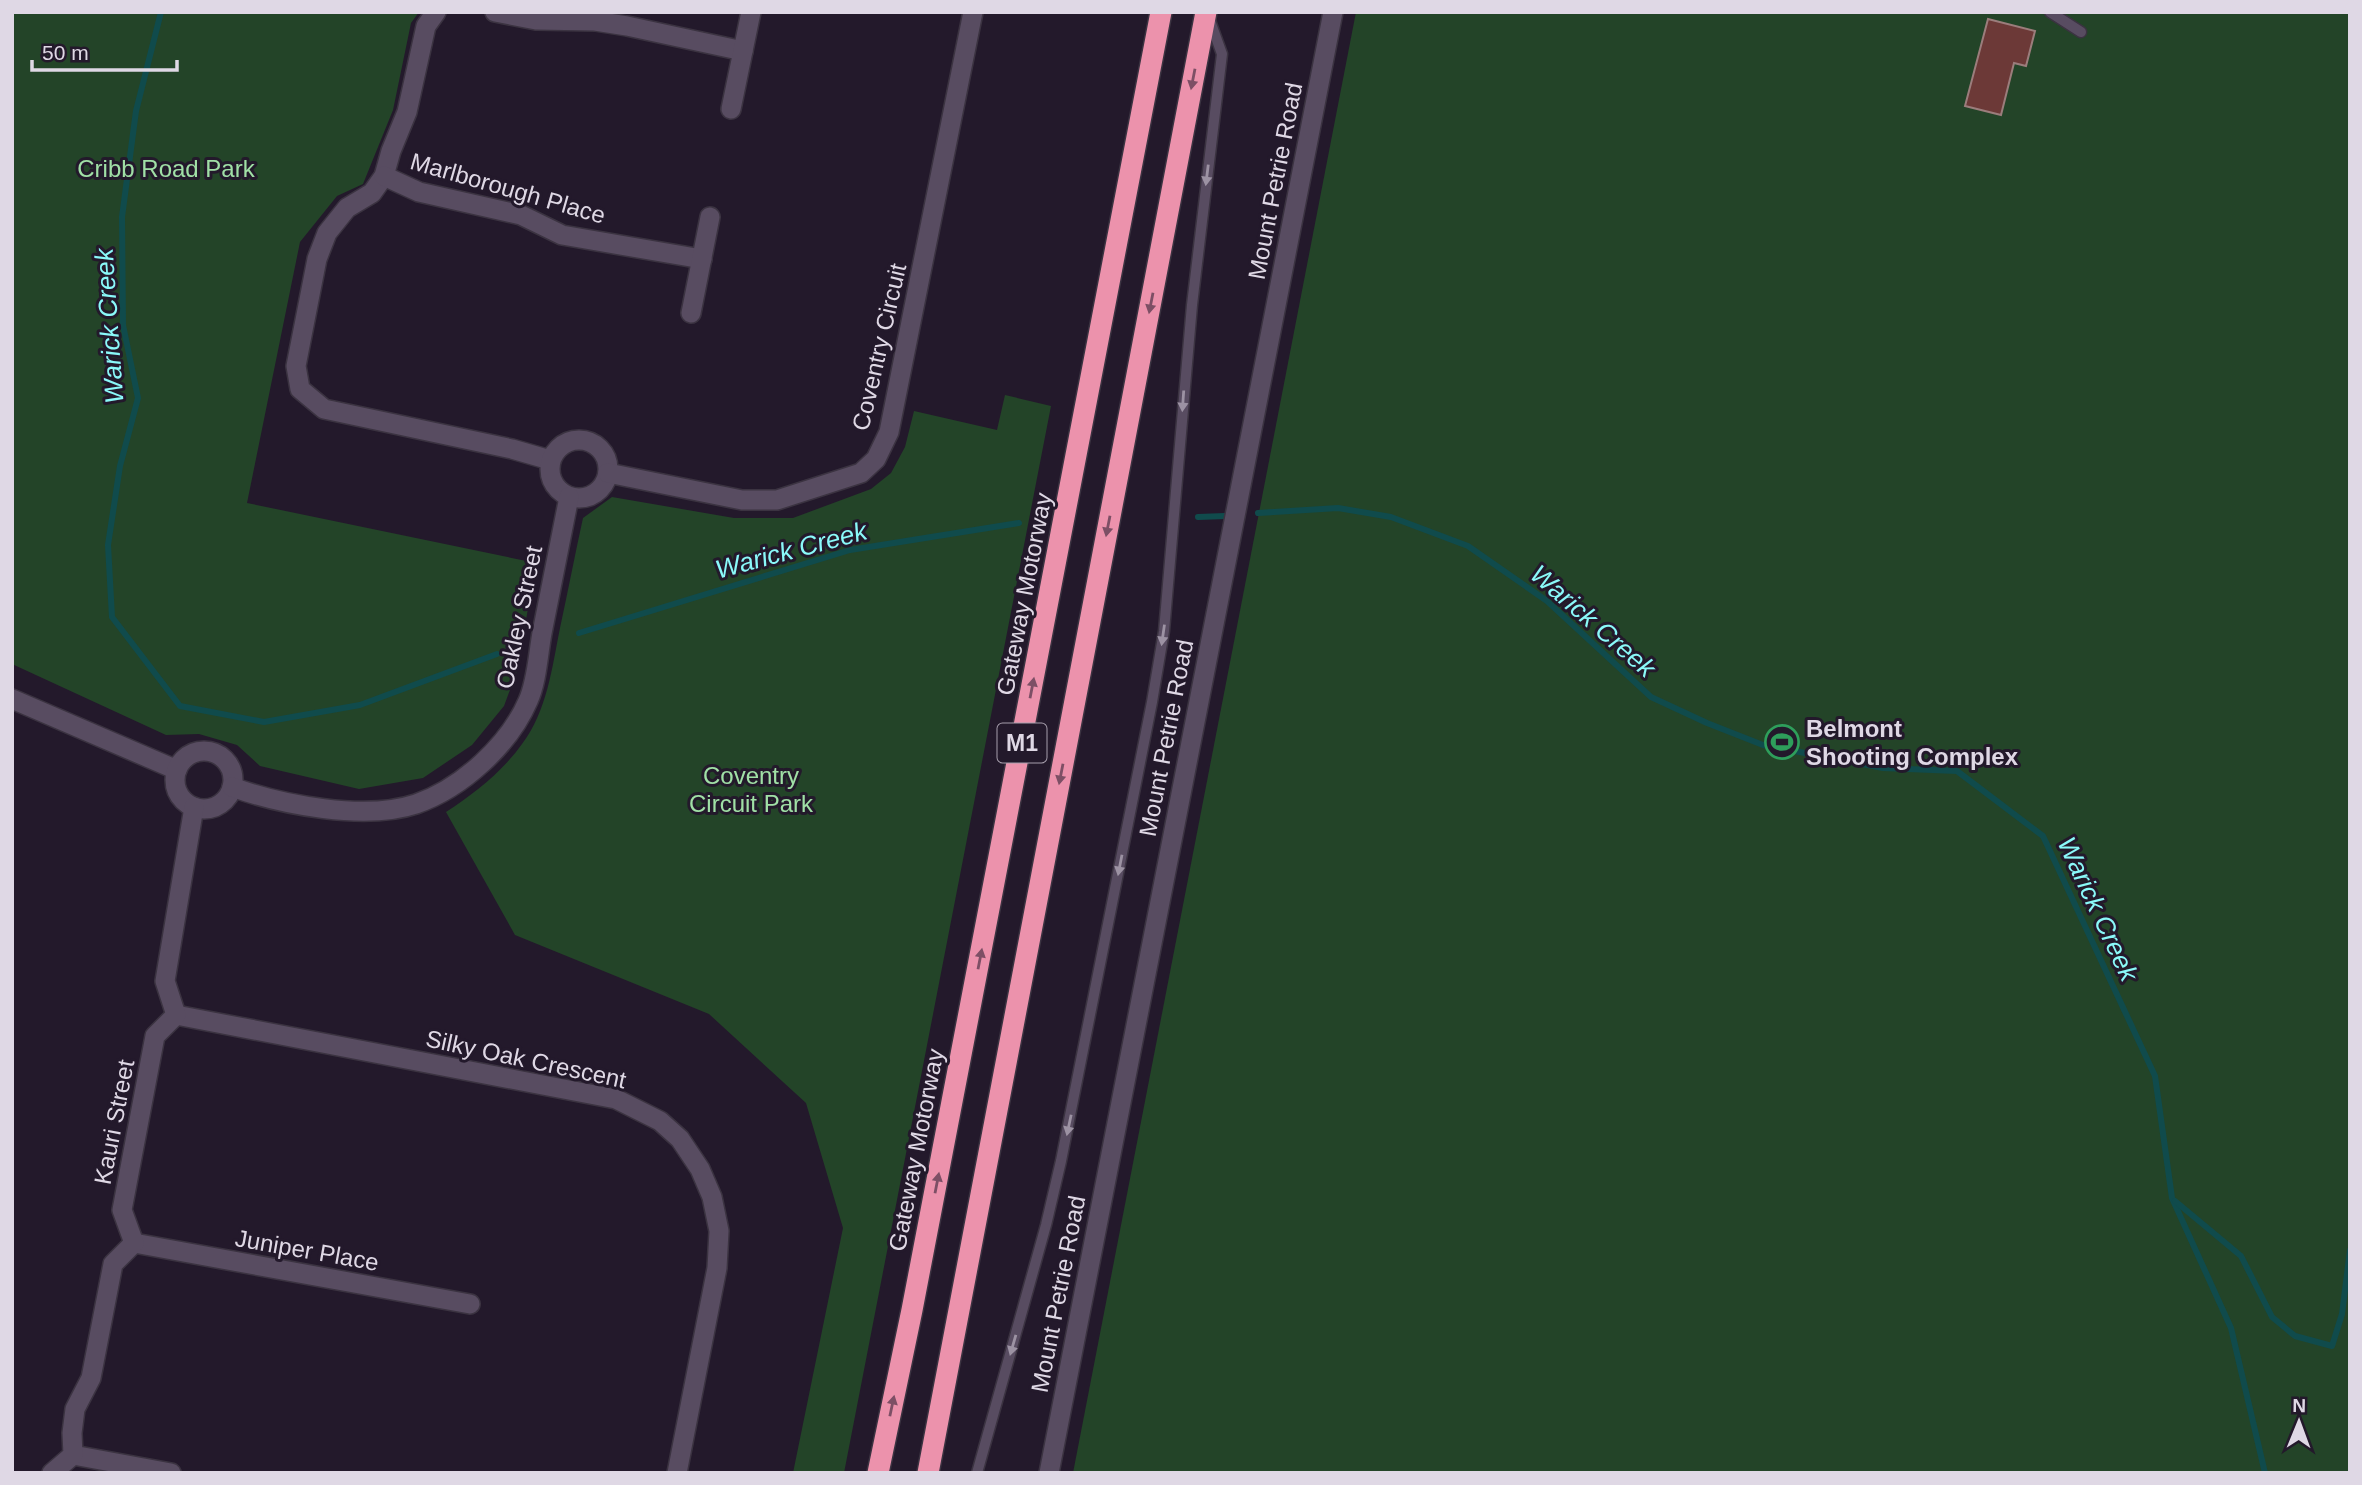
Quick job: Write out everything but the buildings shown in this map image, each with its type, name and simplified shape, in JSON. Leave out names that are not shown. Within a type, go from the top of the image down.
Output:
[{"type":"highway","name":"Gateway Motorway","points":[[878,1473],[923,1257],[1161,12]]},
{"type":"highway","name":"M1","points":[[928,1473],[1206,12]]},
{"type":"street","points":[[436,12],[426,26],[407,112],[384,176],[372,193],[347,208],[327,233],[317,259],[296,366],[300,389],[324,410],[512,449],[550,460]]},
{"type":"street","points":[[495,12],[536,20],[595,21],[627,26],[743,51]]},
{"type":"street","points":[[731,109],[751,12]]},
{"type":"street","name":"Coventry Circuit","points":[[608,473],[742,500],[777,500],[861,473],[876,458],[889,432],[973,12]]},
{"type":"street","name":"Mount Petrie Road","points":[[1049,1473],[1333,12]]},
{"type":"street","name":"Marlborough Place","points":[[384,176],[419,192],[521,215],[562,235],[702,259]]},
{"type":"street","points":[[691,313],[710,218]]},
{"type":"street","points":[[574,439],[585,440],[595,444],[603,452],[608,462],[608,473],[603,485],[594,494],[582,498],[569,497],[559,491],[552,482],[550,460],[555,450],[564,443],[574,439]]},
{"type":"street","name":"Oakley Street","points":[[232,787],[264,798],[296,804],[335,809],[377,810],[416,804],[453,785],[486,761],[511,732],[528,700],[569,497]]},
{"type":"street","points":[[12,699],[177,770]]},
{"type":"street","points":[[202,751],[213,753],[229,766],[233,776],[232,787],[227,798],[218,806],[206,809],[194,807],[184,802],[177,792],[177,770],[183,760],[192,754],[202,751]]},
{"type":"street","points":[[176,1014],[165,981],[194,807]]},
{"type":"street","name":"Kauri Street","points":[[134,1243],[122,1210],[155,1036],[176,1014]]},
{"type":"street","name":"Silky Oak Crescent","points":[[176,1014],[616,1099],[660,1121],[680,1139],[700,1169],[712,1197],[719,1231],[717,1268],[677,1473]]},
{"type":"street","points":[[73,1455],[75,1409],[91,1378],[113,1264],[134,1243]]},
{"type":"street","name":"Juniper Place","points":[[134,1243],[470,1304]]},
{"type":"street","points":[[52,1473],[73,1455]]},
{"type":"street","points":[[73,1455],[171,1473]]},
{"type":"lane","points":[[977,1473],[1061,1161],[1164,631],[1189,330],[1222,54],[1206,12]]},
{"type":"lane","points":[[2050,12],[2081,32]]},
{"type":"green space","name":"Cribb Road Park","points":[[12,12],[419,12],[411,23],[393,110],[363,184],[337,196],[300,242],[247,503],[536,563],[517,671],[504,706],[472,745],[423,778],[359,789],[260,766],[237,745],[199,734],[166,735],[12,664]]},
{"type":"green space","name":"Belmont Shooting Complex","points":[[1356,12],[2350,12],[2350,1473],[1073,1473]]},
{"type":"green space","name":"Coventry Circuit Park","points":[[1005,395],[1051,406],[844,1473],[793,1473],[843,1228],[806,1103],[709,1014],[515,935],[446,812],[478,790],[506,764],[537,718],[551,674],[583,518],[612,497],[734,518],[793,518],[871,489],[891,473],[905,447],[914,411],[997,430]]},
{"type":"waterway","name":"Warick Creek","points":[[161,12],[136,111],[122,217],[123,325],[138,398],[120,466],[108,545],[112,617],[180,706],[264,722],[360,705],[497,654]]},
{"type":"waterway","name":"Warick Creek","points":[[1258,513],[1338,508],[1391,517],[1468,546],[1547,601],[1651,697],[1763,745],[1883,768],[1957,771],[2043,836],[2155,1076],[2172,1198],[2231,1328],[2265,1473]]},
{"type":"waterway","name":"Warick Creek","points":[[1198,517],[1225,516]]},
{"type":"waterway","name":"Warick Creek","points":[[579,633],[850,550],[1019,523]]},
{"type":"waterway","points":[[2175,1201],[2241,1256],[2272,1317],[2295,1336],[2332,1346],[2342,1314],[2350,1250]]},
{"type":"place","name":"Belmont Shooting Complex","points":[[1782,742]]}]
